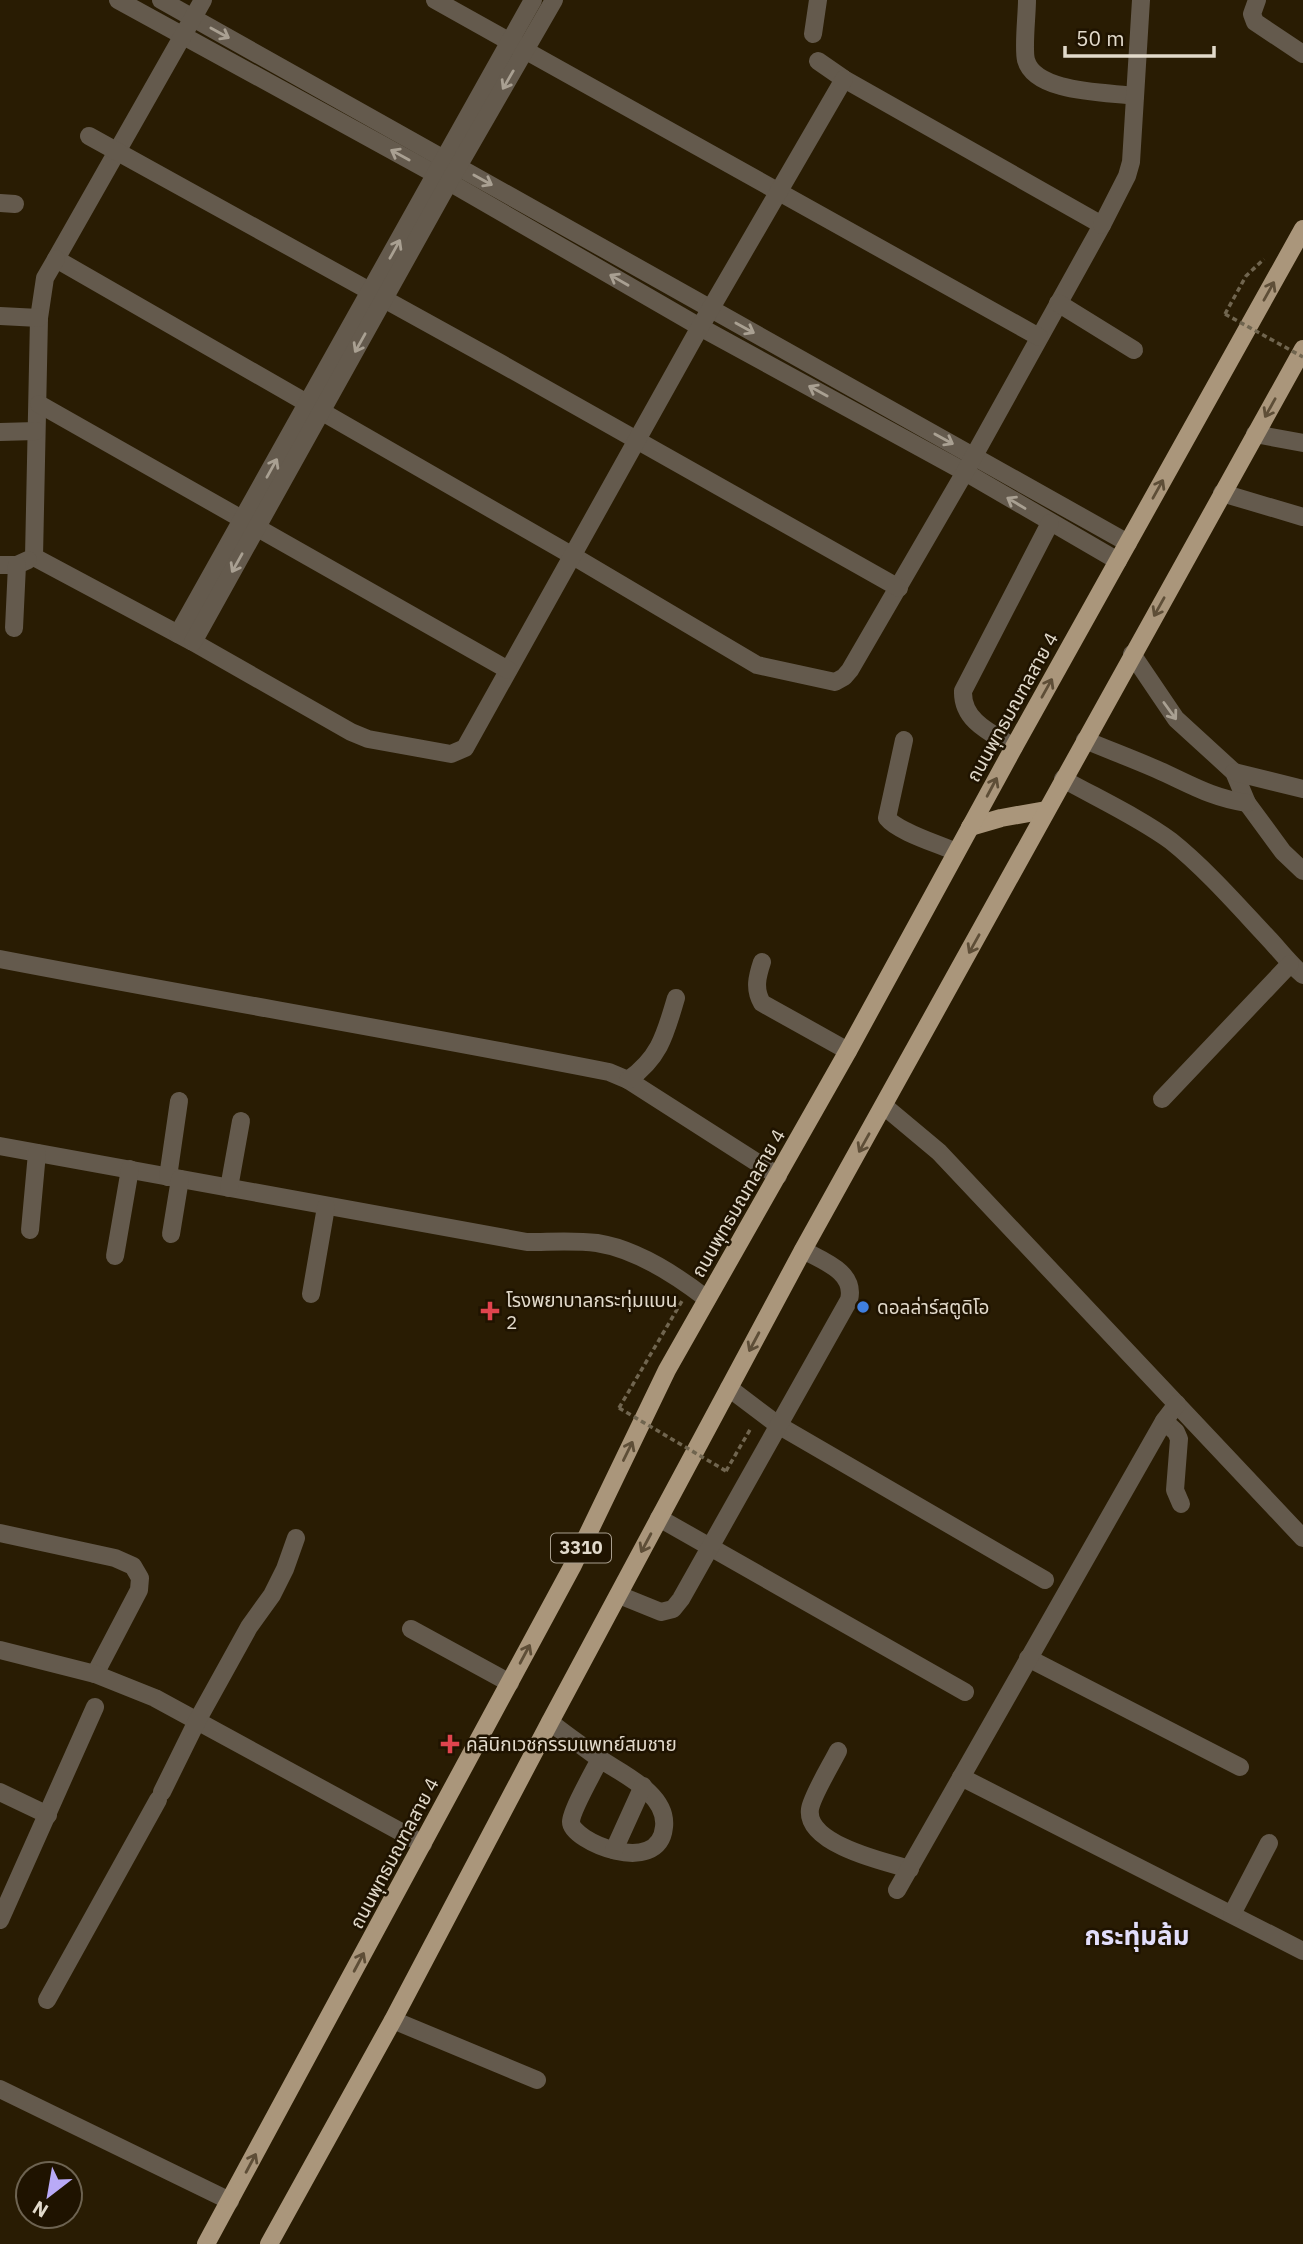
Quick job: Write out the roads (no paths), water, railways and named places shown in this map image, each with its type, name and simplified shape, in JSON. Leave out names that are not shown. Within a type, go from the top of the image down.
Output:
[{"type":"main road","name":"ถนนพุทธมณฑลสาย 4","points":[[206,2244],[572,1567],[667,1370],[848,1051],[1013,747],[1303,229]]},
{"type":"main road","points":[[970,827],[1046,810],[1303,349]]},
{"type":"main road","name":"3310","points":[[269,2244],[393,2020],[803,1250],[1046,810]]},
{"type":"street","points":[[118,0],[443,179],[700,327],[965,472],[1118,561]]},
{"type":"street","points":[[161,0],[1128,543]]},
{"type":"street","points":[[34,557],[39,318],[45,278],[203,0]]},
{"type":"street","points":[[435,0],[1039,337]]},
{"type":"street","points":[[518,47],[533,0]]},
{"type":"street","points":[[185,638],[518,47],[554,0]]},
{"type":"street","points":[[813,34],[817,0]]},
{"type":"street","points":[[1027,0],[1026,60],[1038,77],[1057,85],[1135,96]]},
{"type":"street","points":[[56,259],[573,556],[757,666],[835,681],[844,677],[899,588],[1127,176],[1131,162],[1141,0]]},
{"type":"street","points":[[1256,0],[1252,14],[1255,22],[1303,54]]},
{"type":"street","points":[[818,61],[844,79],[1102,225]]},
{"type":"street","points":[[14,628],[8,565],[34,557],[185,638],[351,733],[368,739],[452,754],[465,748],[700,327],[844,79]]},
{"type":"street","points":[[89,136],[899,588]]},
{"type":"street","points":[[1058,303],[1134,350]]},
{"type":"street","points":[[0,316],[39,318]]},
{"type":"street","points":[[39,404],[508,670]]},
{"type":"street","points":[[0,432],[36,430]]},
{"type":"street","points":[[1255,434],[1303,443]]},
{"type":"street","points":[[1222,493],[1303,517]]},
{"type":"street","points":[[1013,747],[966,712],[962,691],[1050,523]]},
{"type":"street","points":[[1132,654],[1176,719],[1234,772],[1247,803],[1283,852],[1303,872]]},
{"type":"street","points":[[904,740],[887,818],[901,828],[956,852]]},
{"type":"street","points":[[1085,740],[1157,769],[1201,792],[1224,800],[1247,803]]},
{"type":"street","points":[[1234,772],[1303,789]]},
{"type":"street","points":[[1063,779],[1128,814],[1171,842],[1227,894],[1296,969],[1162,1099]]},
{"type":"street","points":[[0,959],[211,1000],[445,1040],[609,1073],[628,1080],[778,1176]]},
{"type":"street","points":[[762,962],[756,977],[757,994],[762,1003],[848,1051]]},
{"type":"street","points":[[628,1080],[645,1068],[662,1043],[676,999]]},
{"type":"street","points":[[170,1234],[179,1101]]},
{"type":"street","points":[[884,1106],[939,1152],[1303,1538]]},
{"type":"street","points":[[229,1188],[241,1121]]},
{"type":"street","points":[[0,1146],[527,1242],[599,1243],[646,1261],[707,1299]]},
{"type":"street","points":[[30,1230],[37,1153]]},
{"type":"street","points":[[115,1256],[130,1170]]},
{"type":"street","points":[[311,1294],[326,1207]]},
{"type":"street","points":[[619,1595],[662,1612],[673,1609],[681,1599],[849,1300],[852,1290],[848,1280],[838,1269],[803,1250]]},
{"type":"street","points":[[729,1388],[778,1425],[1045,1580]]},
{"type":"street","points":[[897,1891],[1164,1421],[1177,1404]]},
{"type":"street","points":[[1164,1421],[1176,1432],[1179,1439],[1175,1490],[1181,1504]]},
{"type":"street","points":[[659,1518],[965,1692]]},
{"type":"street","points":[[0,1533],[115,1558],[133,1566],[140,1578],[139,1590],[95,1674]]},
{"type":"street","points":[[47,2000],[160,1796],[197,1721],[249,1627],[272,1595],[296,1538]]},
{"type":"street","points":[[411,1629],[510,1683]]},
{"type":"street","points":[[0,1650],[95,1674],[155,1698],[423,1844]]},
{"type":"street","points":[[1028,1658],[1240,1767]]},
{"type":"street","points":[[0,1920],[95,1707]]},
{"type":"street","points":[[550,1722],[600,1759],[643,1786],[664,1814],[664,1829],[653,1847],[642,1853],[631,1854],[614,1850],[581,1836],[574,1829],[571,1822],[600,1759]]},
{"type":"street","points":[[838,1751],[810,1809],[812,1823],[819,1833],[832,1842],[910,1870]]},
{"type":"street","points":[[961,1777],[1303,1951]]},
{"type":"street","points":[[614,1850],[643,1786]]},
{"type":"street","points":[[0,1792],[48,1815]]},
{"type":"street","points":[[1232,1914],[1269,1843]]},
{"type":"street","points":[[393,2020],[537,2080]]},
{"type":"street","points":[[0,2089],[230,2201]]},
{"type":"place","name":"ดอลล่าร์สตูดิโอ","points":[[863,1307]]},
{"type":"place","name":"โรงพยาบาลกระทุ่มแบน 2","points":[[490,1311]]},
{"type":"place","name":"คลินิกเวชกรรมแพทย์สมชาย","points":[[450,1744]]},
{"type":"district","name":"กระทุ่มล้ม","points":[[1137,1936]]}]
